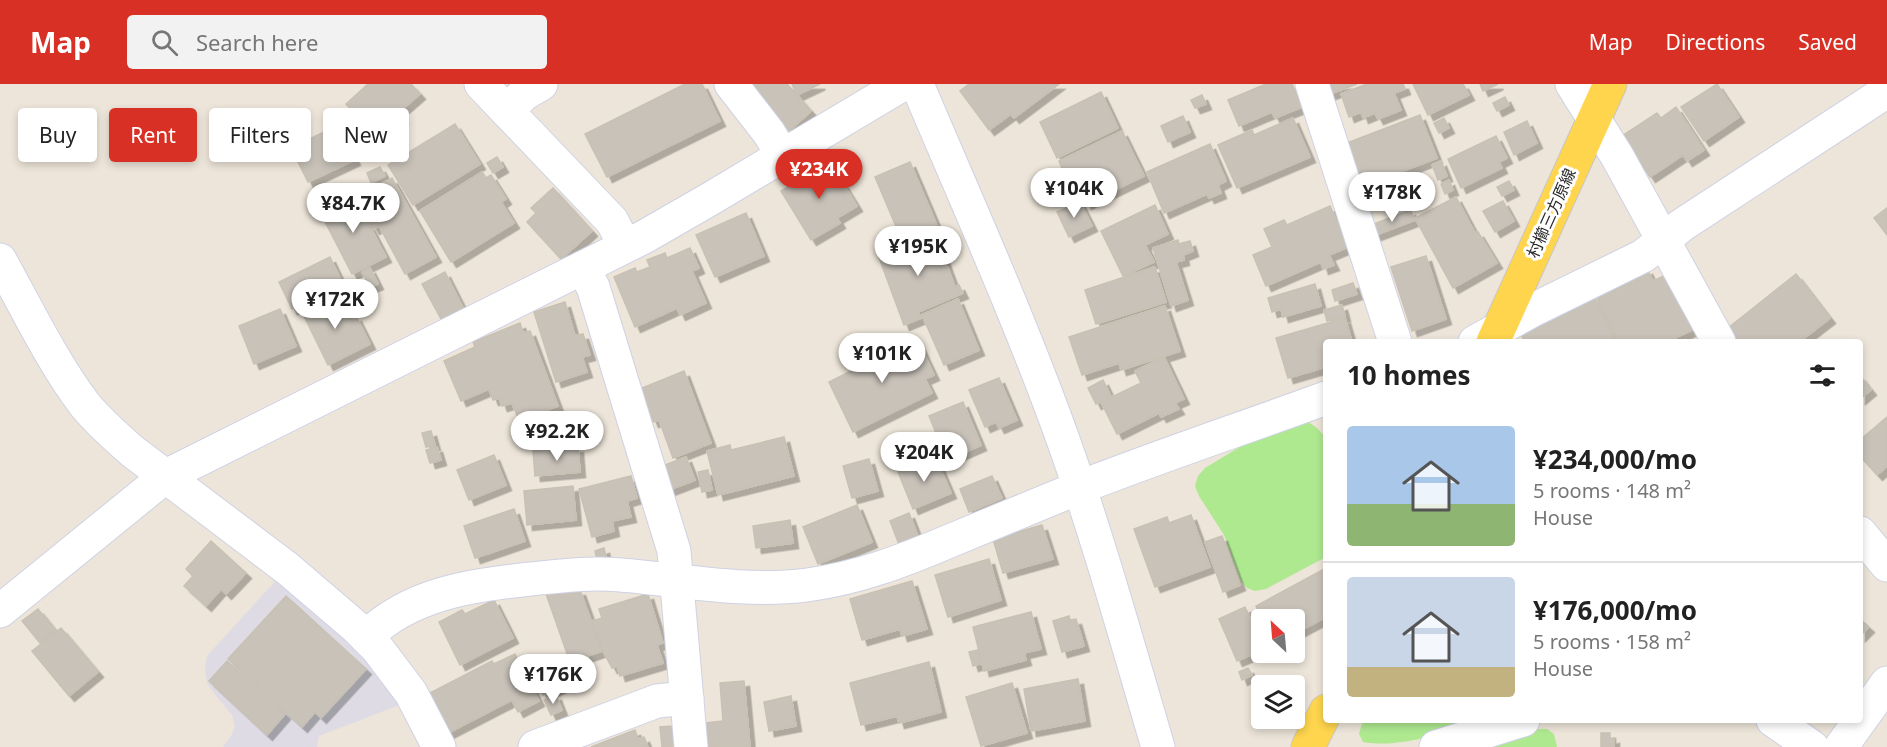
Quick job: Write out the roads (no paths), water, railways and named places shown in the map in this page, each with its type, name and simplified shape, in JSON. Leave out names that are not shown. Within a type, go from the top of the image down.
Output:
[{"type":"main road","name":"村櫛三方原線","points":[[1489,338],[1610,84]]},
{"type":"main road","points":[[1308,747],[1323,717]]},
{"type":"street","points":[[481,84],[612,221],[625,246]]},
{"type":"street","points":[[507,111],[525,94],[541,84]]},
{"type":"street","points":[[731,84],[769,133],[783,156]]},
{"type":"street","points":[[0,611],[165,476],[625,246],[677,218],[903,84]]},
{"type":"street","points":[[917,84],[1039,374],[1080,487],[1158,747]]},
{"type":"street","points":[[1312,84],[1394,339]]},
{"type":"street","points":[[1572,84],[1617,156],[1717,339]]},
{"type":"street","points":[[1489,338],[1531,310],[1643,256],[1682,225],[1887,91]]},
{"type":"street","points":[[0,260],[66,378],[107,430],[312,589],[366,637],[411,693],[439,747]]},
{"type":"street","points":[[583,268],[593,287],[674,551],[691,747]]},
{"type":"street","points":[[366,637],[382,622],[428,599],[456,590],[484,585],[596,574],[768,588],[843,579],[879,570],[1080,487],[1323,399]]},
{"type":"street","points":[[1863,537],[1887,565]]},
{"type":"street","points":[[1863,716],[1887,683]]},
{"type":"street","points":[[535,747],[657,701],[687,698]]},
{"type":"street","points":[[1436,747],[1513,723]]},
{"type":"street","points":[[1777,723],[1812,747]]},
{"type":"street","points":[[1841,747],[1858,723]]}]
